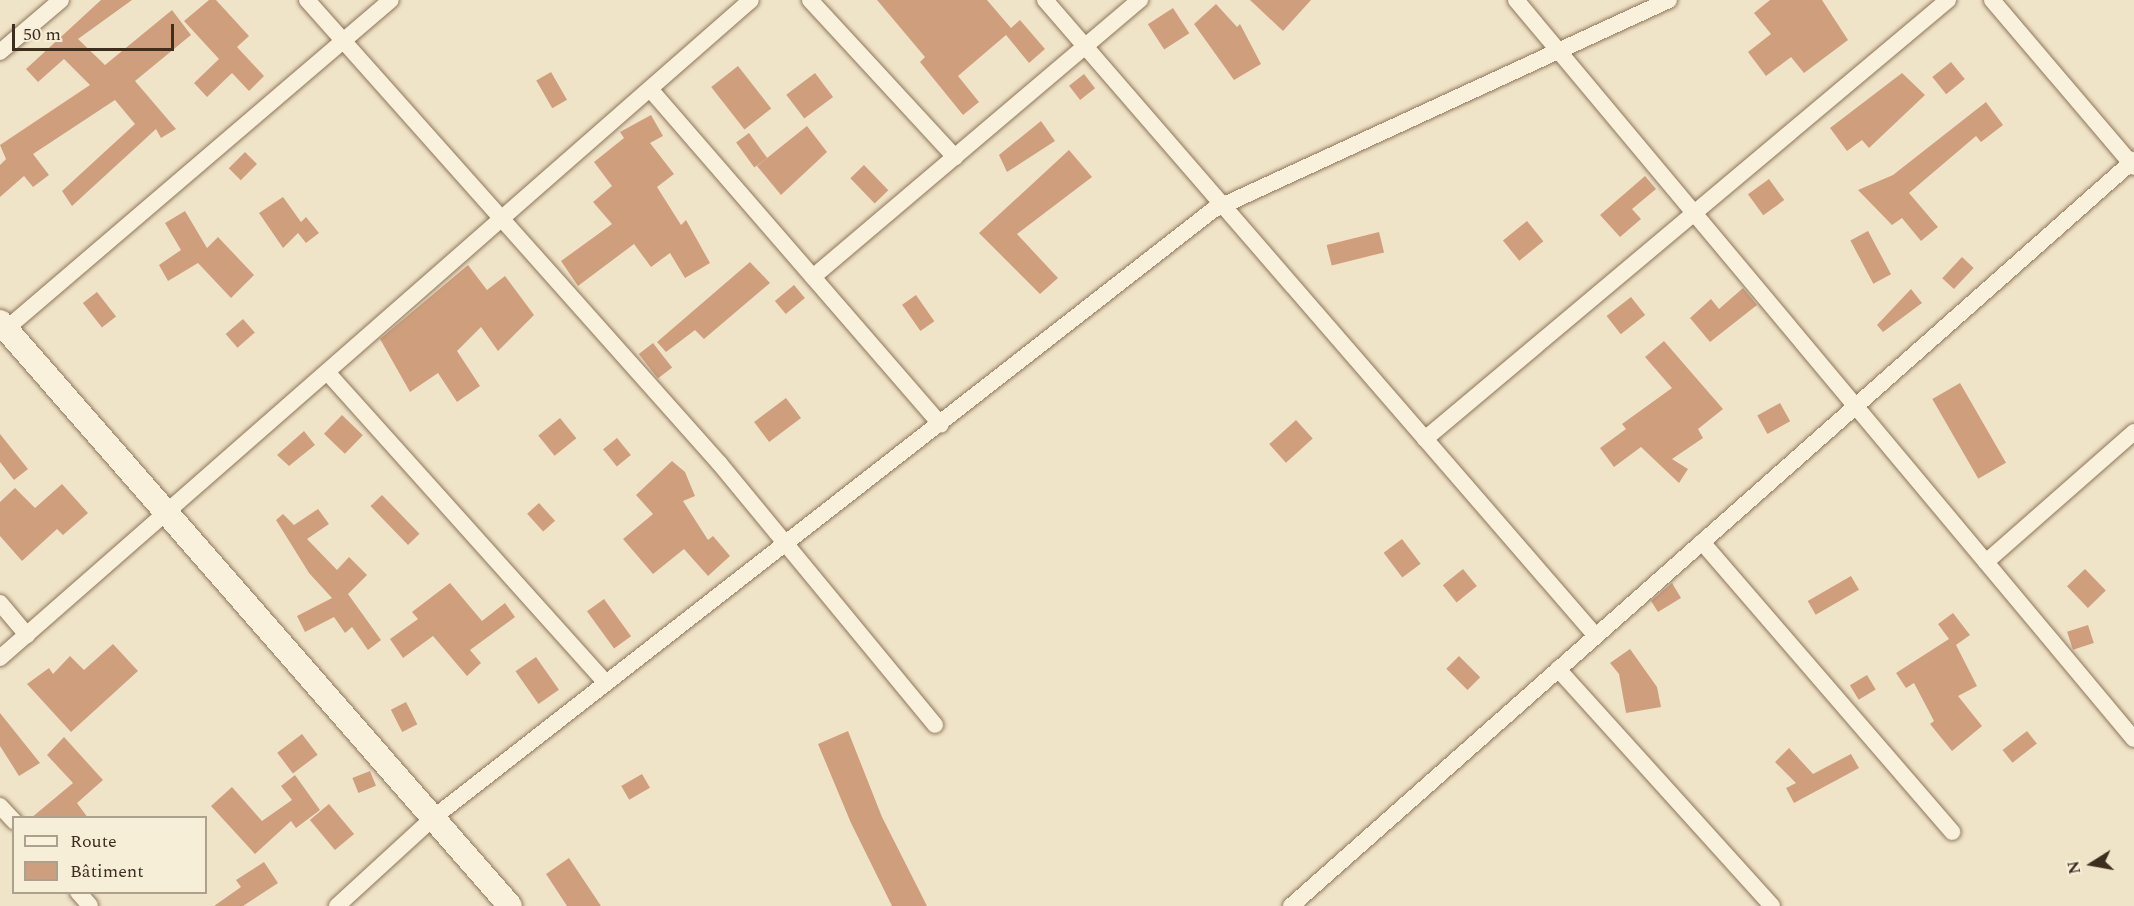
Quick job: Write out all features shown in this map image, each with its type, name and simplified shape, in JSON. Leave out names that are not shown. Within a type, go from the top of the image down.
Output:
[{"type":"street","points":[[0,52],[61,0]]},
{"type":"street","points":[[307,0],[786,543],[936,725]]},
{"type":"street","points":[[391,0],[342,40],[170,194],[3,326],[510,906]]},
{"type":"street","points":[[0,658],[751,0]]},
{"type":"street","points":[[810,0],[955,157]]},
{"type":"street","points":[[1045,0],[1596,636]]},
{"type":"street","points":[[813,278],[1140,0]]},
{"type":"street","points":[[1516,0],[2134,739]]},
{"type":"street","points":[[337,906],[433,818],[1223,206],[1669,0]]},
{"type":"street","points":[[1425,439],[1948,0]]},
{"type":"street","points":[[1291,906],[2133,163],[1992,0]]},
{"type":"street","points":[[650,89],[941,425]]},
{"type":"street","points":[[327,372],[606,683]]},
{"type":"street","points":[[1986,562],[2134,432]]},
{"type":"street","points":[[1702,542],[1952,831]]},
{"type":"street","points":[[0,603],[27,635]]},
{"type":"street","points":[[1558,669],[1772,906]]},
{"type":"street","points":[[0,806],[12,819]]},
{"type":"street","points":[[80,894],[90,906]]},
{"type":"building","points":[[101,0],[132,0],[78,39],[105,65],[172,10],[191,35],[135,81],[176,129],[161,138],[156,129],[72,206],[62,191],[135,124],[115,100],[33,154],[49,175],[33,187],[24,176],[0,197],[0,165],[6,159],[0,145],[90,85],[64,59],[38,82],[26,69]]},
{"type":"building","points":[[209,0],[216,0],[249,36],[237,47],[264,76],[249,91],[232,73],[207,97],[194,83],[219,59],[184,21]]},
{"type":"building","points":[[877,0],[987,0],[1011,28],[1020,20],[1045,49],[1029,63],[1006,35],[958,76],[979,102],[963,115],[920,62],[925,57]]},
{"type":"building","points":[[1250,0],[1311,0],[1283,31]]},
{"type":"building","points":[[1770,0],[1822,0],[1848,40],[1804,73],[1791,57],[1766,76],[1748,52],[1771,34],[1754,13]]},
{"type":"building","points":[[1216,4],[1237,27],[1240,24],[1261,64],[1234,80],[1194,24]]},
{"type":"building","points":[[1173,8],[1189,33],[1164,49],[1148,24]]},
{"type":"building","points":[[1951,62],[1965,79],[1946,94],[1932,77]]},
{"type":"building","points":[[738,66],[771,109],[744,129],[711,87]]},
{"type":"building","points":[[551,72],[567,100],[552,108],[536,81]]},
{"type":"building","points":[[815,73],[833,97],[804,119],[786,95]]},
{"type":"building","points":[[1902,73],[1925,95],[1869,148],[1862,140],[1847,151],[1830,128]]},
{"type":"building","points":[[1084,74],[1095,88],[1080,100],[1069,86]]},
{"type":"building","points":[[1986,102],[2003,125],[1981,142],[1976,136],[1909,193],[1938,227],[1921,241],[1902,218],[1892,225],[1858,190],[1893,175]]},
{"type":"building","points":[[651,115],[663,136],[650,143],[674,174],[657,187],[681,225],[686,220],[710,263],[685,278],[670,253],[651,267],[634,244],[578,286],[561,261],[612,224],[593,202],[612,186],[594,162],[624,138],[620,132]]},
{"type":"building","points":[[1041,121],[1055,141],[1007,172],[999,155]]},
{"type":"building","points":[[807,126],[827,152],[781,195],[757,166]]},
{"type":"building","points":[[749,133],[767,158],[754,167],[736,142]]},
{"type":"building","points":[[1069,150],[1092,177],[1017,234],[1058,278],[1040,294],[979,233]]},
{"type":"building","points":[[245,152],[257,164],[241,180],[229,168]]},
{"type":"building","points":[[864,165],[888,190],[875,203],[850,178]]},
{"type":"building","points":[[1645,176],[1656,189],[1632,209],[1641,219],[1620,237],[1600,215]]},
{"type":"building","points":[[1769,179],[1784,200],[1763,215],[1748,194]]},
{"type":"building","points":[[283,197],[301,222],[306,217],[319,233],[306,243],[298,233],[283,248],[259,213]]},
{"type":"building","points":[[185,211],[207,248],[218,237],[254,275],[231,298],[198,263],[168,281],[159,265],[181,250],[165,223]]},
{"type":"building","points":[[1527,221],[1543,241],[1519,261],[1503,241]]},
{"type":"building","points":[[1868,231],[1891,274],[1873,284],[1850,240]]},
{"type":"building","points":[[1379,232],[1384,252],[1332,265],[1327,245]]},
{"type":"building","points":[[1962,257],[1974,268],[1954,289],[1942,278]]},
{"type":"building","points":[[750,262],[770,283],[704,339],[695,330],[666,352],[657,342]]},
{"type":"building","points":[[468,265],[487,290],[505,276],[534,315],[498,351],[481,327],[457,351],[480,386],[457,402],[438,373],[410,392],[380,339]]},
{"type":"building","points":[[794,285],[805,298],[786,314],[775,301]]},
{"type":"building","points":[[1743,288],[1757,305],[1710,342],[1690,318],[1711,299],[1719,309]]},
{"type":"building","points":[[1911,289],[1922,303],[1883,332],[1877,325]]},
{"type":"building","points":[[97,292],[116,316],[102,328],[83,303]]},
{"type":"building","points":[[916,295],[934,321],[920,331],[902,305]]},
{"type":"building","points":[[1631,297],[1645,315],[1621,334],[1607,316]]},
{"type":"building","points":[[243,319],[255,333],[237,348],[226,334]]},
{"type":"building","points":[[1664,341],[1723,409],[1698,429],[1703,438],[1672,459],[1688,469],[1679,483],[1641,447],[1614,467],[1600,448],[1626,429],[1622,424],[1672,388],[1645,357]]},
{"type":"building","points":[[653,343],[672,367],[658,379],[639,354]]},
{"type":"building","points":[[1960,383],[2006,463],[1978,479],[1932,399]]},
{"type":"building","points":[[786,398],[801,418],[769,442],[754,422]]},
{"type":"building","points":[[1780,403],[1790,421],[1767,434],[1757,416]]},
{"type":"building","points":[[342,415],[363,435],[345,454],[324,434]]},
{"type":"building","points":[[560,418],[576,438],[555,456],[538,436]]},
{"type":"building","points":[[1296,420],[1313,439],[1286,463],[1269,444]]},
{"type":"building","points":[[304,431],[315,445],[289,466],[277,455]]},
{"type":"building","points":[[0,434],[28,469],[14,480],[0,462]]},
{"type":"building","points":[[617,438],[631,455],[617,466],[603,449]]},
{"type":"building","points":[[672,461],[685,472],[695,496],[683,501],[708,540],[713,536],[730,556],[708,576],[684,549],[653,574],[623,539],[653,514],[636,495]]},
{"type":"building","points":[[62,484],[88,513],[63,535],[57,529],[22,561],[0,536],[0,502],[15,488],[35,508]]},
{"type":"building","points":[[382,495],[420,534],[408,545],[370,506]]},
{"type":"building","points":[[539,503],[555,521],[543,532],[527,514]]},
{"type":"building","points":[[318,509],[329,524],[307,539],[337,570],[349,557],[367,575],[348,594],[381,640],[368,650],[352,627],[345,633],[334,617],[305,632],[297,616],[332,598],[309,573],[276,520],[283,514],[294,525]]},
{"type":"building","points":[[1402,539],[1421,564],[1402,578],[1384,553]]},
{"type":"building","points":[[1463,569],[1477,586],[1457,602],[1443,585]]},
{"type":"building","points":[[2085,569],[2106,591],[2088,608],[2067,586]]},
{"type":"building","points":[[1851,576],[1859,590],[1816,615],[1808,601]]},
{"type":"building","points":[[450,583],[482,621],[505,603],[515,617],[470,650],[481,663],[467,676],[433,636],[403,658],[390,639],[418,619],[412,612]]},
{"type":"building","points":[[1672,583],[1681,598],[1658,612],[1651,601]]},
{"type":"building","points":[[604,599],[631,636],[614,649],[587,611]]},
{"type":"building","points":[[1953,613],[1970,635],[1956,645],[1977,686],[1958,696],[1982,726],[1952,751],[1930,724],[1934,721],[1914,683],[1906,688],[1896,673],[1949,639],[1938,624]]},
{"type":"building","points":[[2088,625],[2094,643],[2073,650],[2067,632]]},
{"type":"building","points":[[113,644],[138,671],[71,732],[27,684],[49,668],[53,674],[70,656],[84,670]]},
{"type":"building","points":[[1630,649],[1657,687],[1661,707],[1626,713],[1619,674],[1610,663]]},
{"type":"building","points":[[1459,656],[1480,677],[1467,690],[1446,669]]},
{"type":"building","points":[[536,657],[559,690],[538,704],[516,671]]},
{"type":"building","points":[[1867,675],[1876,690],[1859,700],[1850,685]]},
{"type":"building","points":[[406,702],[417,724],[402,732],[391,710]]},
{"type":"building","points":[[0,713],[40,763],[19,776],[0,746]]},
{"type":"building","points":[[848,731],[882,817],[927,906],[892,906],[851,823],[818,744]]},
{"type":"building","points":[[2027,731],[2037,744],[2012,763],[2003,750]]},
{"type":"building","points":[[302,734],[318,755],[293,773],[277,753]]},
{"type":"building","points":[[64,737],[103,780],[77,803],[87,816],[33,816],[73,783],[47,755]]},
{"type":"building","points":[[1789,748],[1813,774],[1851,754],[1859,768],[1794,803],[1786,788],[1796,783],[1775,762]]},
{"type":"building","points":[[370,771],[376,786],[358,793],[352,778]]},
{"type":"building","points":[[642,774],[650,788],[629,800],[621,786]]},
{"type":"building","points":[[295,775],[320,810],[296,828],[291,821],[255,854],[211,806],[232,787],[262,821],[292,800],[281,786]]},
{"type":"building","points":[[329,804],[354,834],[335,850],[310,820]]},
{"type":"building","points":[[569,858],[601,906],[567,906],[546,874]]},
{"type":"building","points":[[264,862],[278,883],[243,906],[214,906],[241,887],[236,880]]}]
